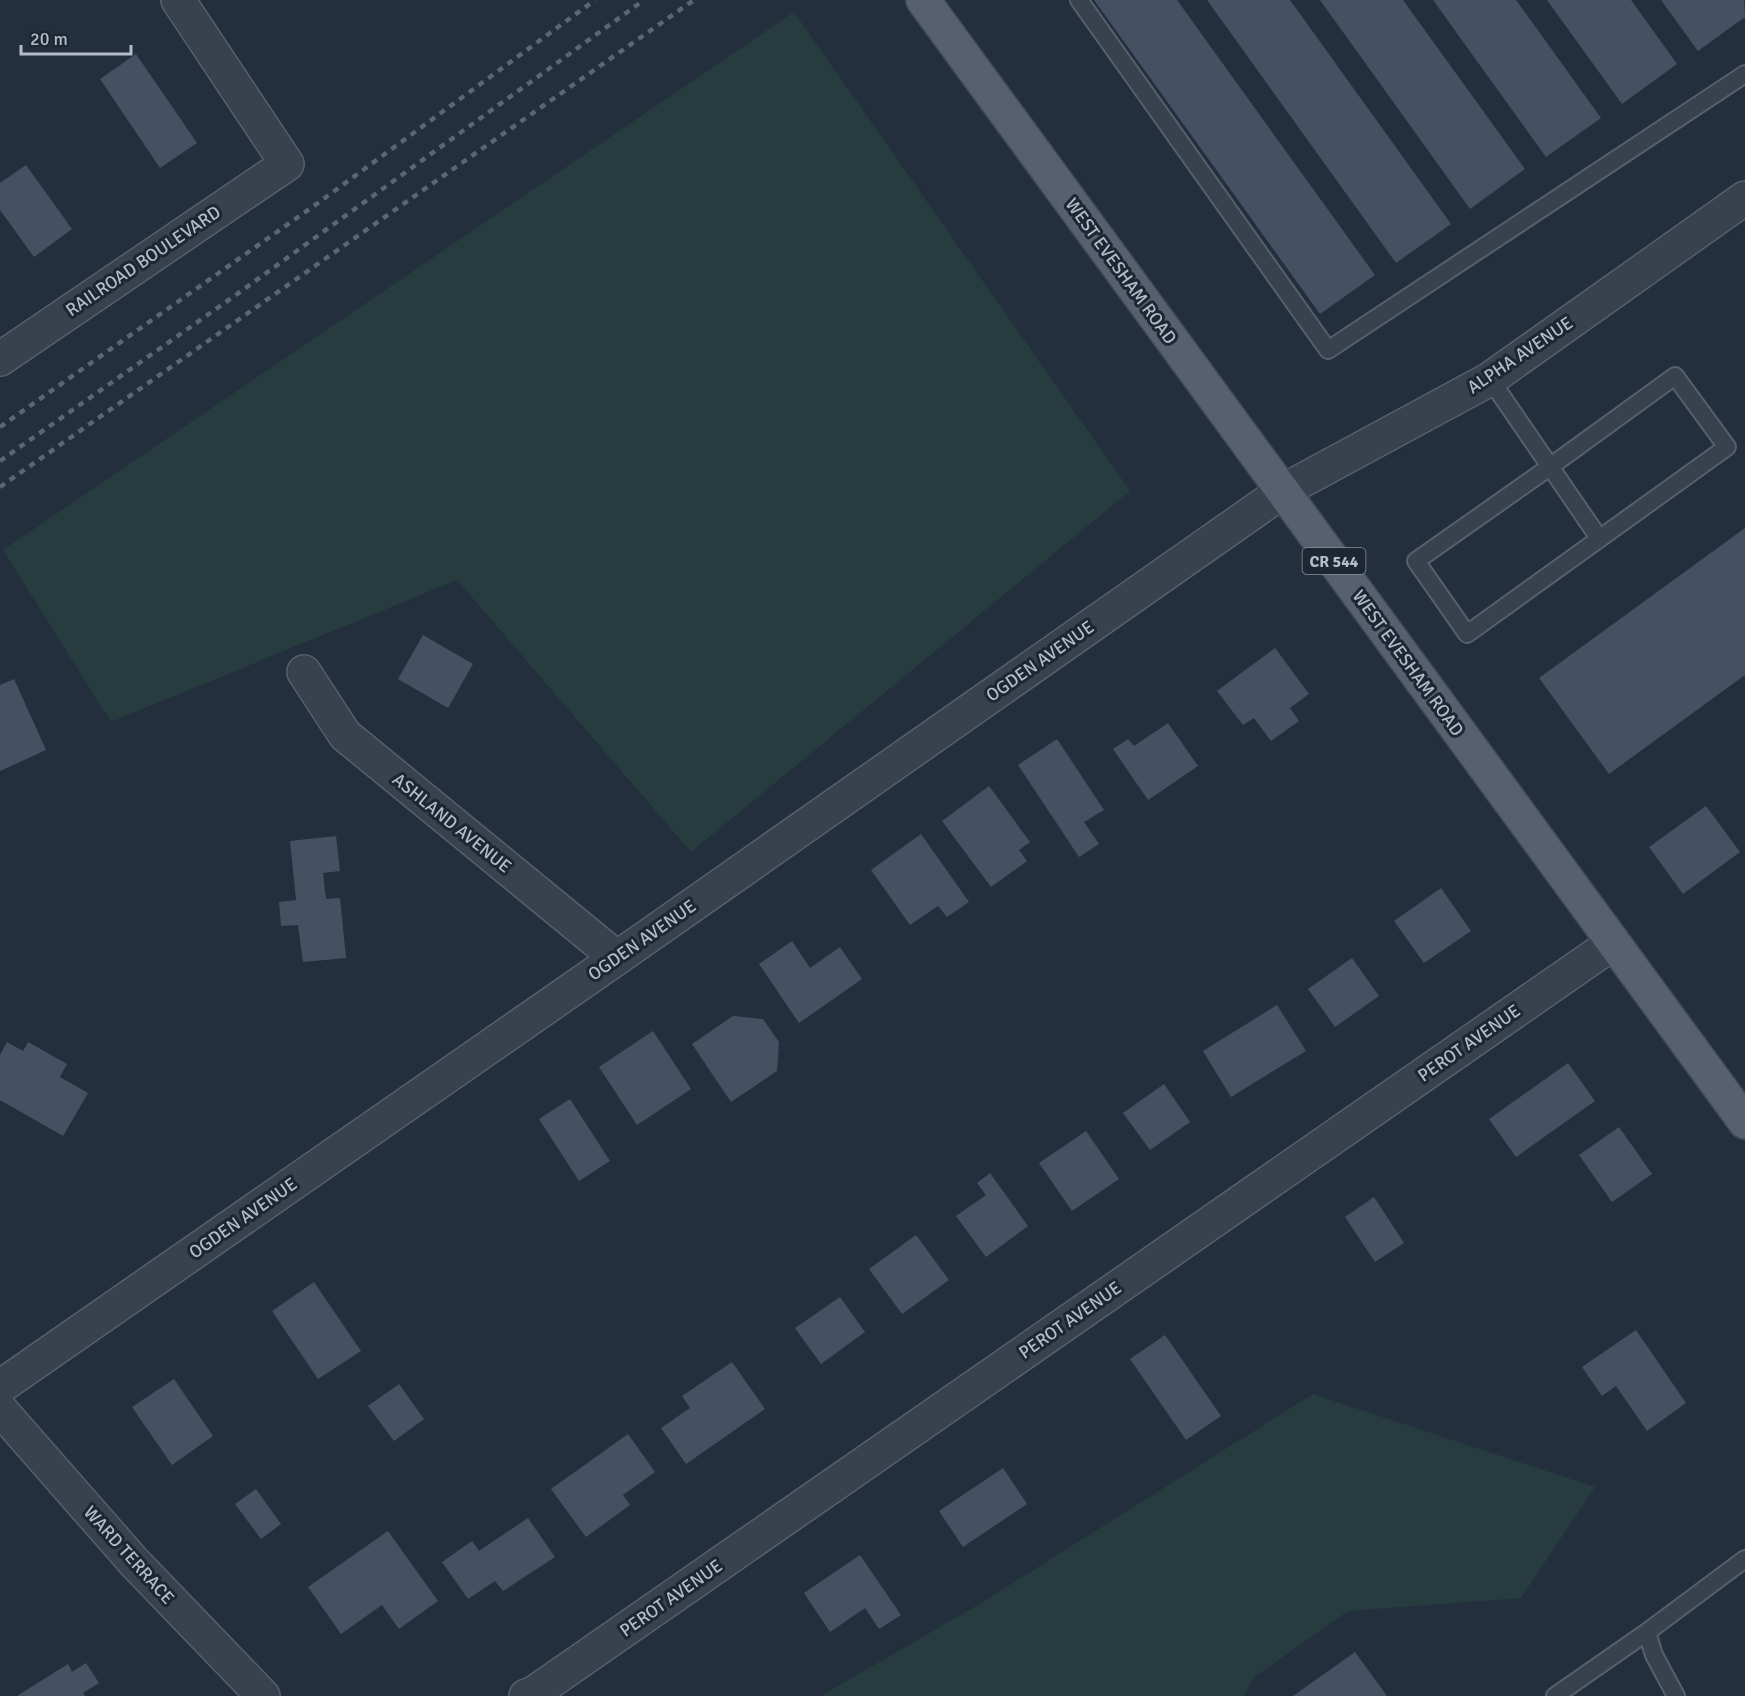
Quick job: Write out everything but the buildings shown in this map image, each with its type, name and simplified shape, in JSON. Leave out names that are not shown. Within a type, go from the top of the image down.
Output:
[{"type":"main road","name":"WEST EVESHAM ROAD","points":[[923,0],[1745,1122]]},
{"type":"street","name":"RAILROAD BOULEVARD","points":[[0,359],[287,164],[178,0]]},
{"type":"street","name":"ALPHA AVENUE","points":[[1283,491],[1490,379],[1745,198]]},
{"type":"street","name":"OGDEN AVENUE","points":[[0,1387],[1283,491]]},
{"type":"street","name":"ASHLAND AVENUE","points":[[304,672],[345,735],[617,958]]},
{"type":"street","name":"PEROT AVENUE","points":[[526,1696],[534,1694],[1613,943]]},
{"type":"street","name":"WARD TERRACE","points":[[0,1409],[134,1562],[262,1696]]},
{"type":"lane","points":[[1079,0],[1328,350],[1745,74]]},
{"type":"lane","points":[[1675,376],[1727,447],[1467,634],[1416,561],[1551,466],[1675,376]]},
{"type":"lane","points":[[1490,379],[1599,538]]},
{"type":"lane","points":[[1555,1696],[1745,1560]]},
{"type":"lane","points":[[1647,1632],[1654,1655],[1676,1696]]},
{"type":"green space","points":[[794,12],[1130,491],[691,852],[457,580],[111,722],[3,550]]},
{"type":"green space","points":[[1313,1394],[1595,1487],[1521,1598],[1348,1611],[1256,1676],[1243,1696],[821,1696],[981,1603]]},
{"type":"railway","points":[[0,427],[318,203],[595,0]]},
{"type":"railway","points":[[0,461],[233,297],[644,0]]},
{"type":"railway","points":[[0,487],[694,0]]}]
